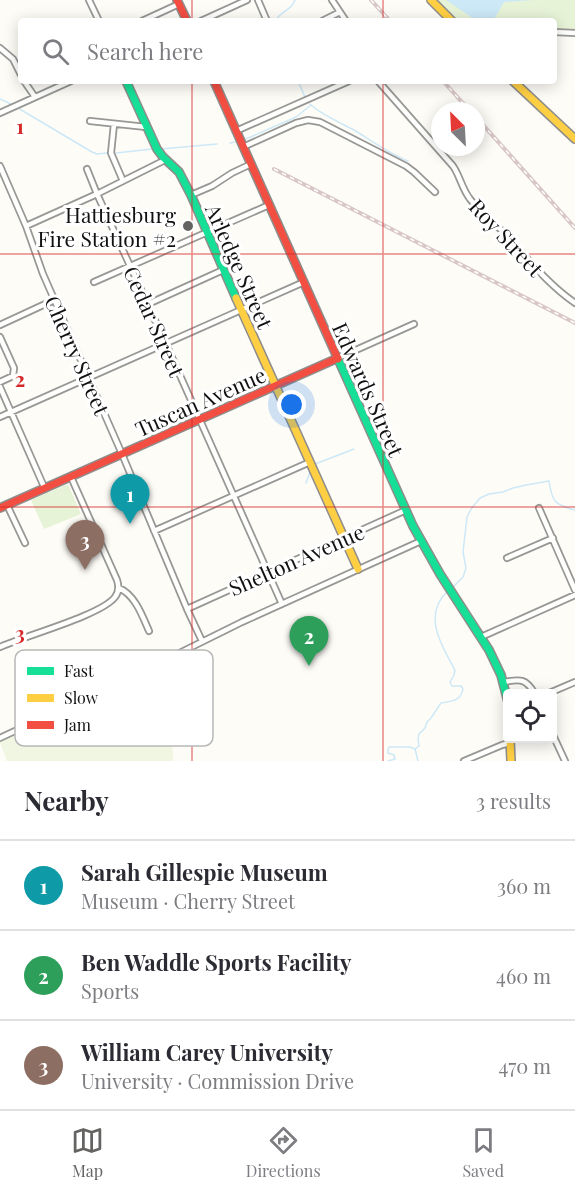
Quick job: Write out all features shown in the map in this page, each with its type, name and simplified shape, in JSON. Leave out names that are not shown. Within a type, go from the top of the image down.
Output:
[{"type":"main road","points":[[431,0],[449,18]]},
{"type":"main road","points":[[178,2],[186,18]]},
{"type":"main road","name":"Arledge Street","points":[[127,84],[157,149],[165,160],[179,172],[191,195],[358,569]]},
{"type":"main road","name":"Edwards Street","points":[[215,84],[406,510],[421,541],[497,664],[505,689]]},
{"type":"main road","points":[[516,84],[575,139]]},
{"type":"main road","name":"Tuscan Avenue","points":[[4,507],[338,358]]},
{"type":"main road","points":[[510,743],[511,761]]},
{"type":"street","points":[[89,0],[98,18]]},
{"type":"street","points":[[208,18],[247,0]]},
{"type":"street","points":[[258,0],[266,18]]},
{"type":"street","points":[[332,0],[344,18]]},
{"type":"street","points":[[148,18],[178,2]]},
{"type":"street","points":[[328,18],[340,12]]},
{"type":"street","points":[[557,32],[575,33]]},
{"type":"street","points":[[0,48],[13,59],[18,69]]},
{"type":"street","points":[[26,84],[35,97]]},
{"type":"street","points":[[0,112],[64,84]]},
{"type":"street","points":[[236,131],[342,84]]},
{"type":"street","name":"Roy Street","points":[[381,84],[453,166],[470,199],[552,285],[575,303]]},
{"type":"street","points":[[243,147],[296,123],[308,120],[320,122],[406,166],[435,192]]},
{"type":"street","points":[[90,121],[146,127]]},
{"type":"street","points":[[114,124],[111,153],[123,181]]},
{"type":"street","points":[[26,226],[165,160]]},
{"type":"street","points":[[191,195],[251,164]]},
{"type":"street","name":"Cherry Street","points":[[0,166],[54,300],[202,641]]},
{"type":"street","name":"Cedar Street","points":[[87,169],[282,604]]},
{"type":"street","points":[[94,282],[269,206]]},
{"type":"street","points":[[148,304],[223,270]]},
{"type":"street","points":[[0,417],[304,282]]},
{"type":"street","points":[[0,325],[54,300]]},
{"type":"street","name":"Tuscan Avenue","points":[[338,358],[414,324]]},
{"type":"street","points":[[0,337],[15,372],[14,376],[0,382]]},
{"type":"street","points":[[0,387],[45,489]]},
{"type":"street","points":[[154,531],[310,462]]},
{"type":"street","points":[[0,647],[96,610],[111,602],[116,596],[117,580],[71,477]]},
{"type":"street","points":[[4,507],[25,543]]},
{"type":"street","points":[[539,508],[575,590]]},
{"type":"street","name":"Shelton Avenue","points":[[187,609],[406,510]]},
{"type":"street","points":[[507,558],[553,538]]},
{"type":"street","points":[[185,650],[421,541]]},
{"type":"street","points":[[118,588],[134,601],[148,631]]},
{"type":"street","points":[[481,637],[575,595]]},
{"type":"street","points":[[504,682],[524,681],[532,689]]},
{"type":"street","points":[[557,689],[575,682]]},
{"type":"street","points":[[0,738],[15,731]]},
{"type":"street","points":[[464,761],[506,743]]},
{"type":"street","points":[[557,743],[565,761]]},
{"type":"green space","points":[[438,0],[575,0],[575,29],[557,29],[557,18],[456,18]]},
{"type":"green space","points":[[68,484],[81,514],[44,529],[31,500]]},
{"type":"green space","points":[[15,735],[15,746],[172,746],[173,761],[7,761],[0,742]]},
{"type":"water","points":[[446,0],[534,0],[504,2],[495,18],[473,18]]},
{"type":"waterway","points":[[278,18],[291,7],[295,0]]},
{"type":"waterway","points":[[299,84],[305,97]]},
{"type":"waterway","points":[[0,99],[11,104]]},
{"type":"waterway","points":[[310,104],[325,115],[408,161]]},
{"type":"waterway","points":[[246,139],[296,117],[311,105]]},
{"type":"waterway","points":[[18,108],[92,152],[107,153]]},
{"type":"waterway","points":[[230,143],[235,142]]},
{"type":"waterway","points":[[161,149],[217,144]]},
{"type":"waterway","points":[[116,153],[152,149]]},
{"type":"waterway","points":[[315,464],[354,449]]},
{"type":"waterway","points":[[306,483],[310,472]]},
{"type":"waterway","points":[[452,588],[463,577],[466,568],[463,552],[467,517],[480,498],[513,488],[549,481],[556,502],[575,510]]},
{"type":"waterway","points":[[418,761],[415,749],[419,746],[419,734],[441,703],[458,698],[463,689],[461,686],[452,686],[450,682],[455,670],[436,630],[436,610],[440,600],[448,591]]},
{"type":"waterway","points":[[388,761],[395,759],[394,755],[388,753],[389,747],[415,749]]},
{"type":"railway","points":[[371,0],[387,18]]},
{"type":"railway","points":[[446,84],[462,102]]},
{"type":"railway","points":[[485,127],[575,228]]},
{"type":"railway","points":[[274,169],[575,323]]},
{"type":"traffic: fast","points":[[127,84],[157,149],[179,172],[191,195],[236,298]]},
{"type":"traffic: fast","points":[[338,359],[413,526],[440,574],[489,650],[501,675],[505,689]]},
{"type":"traffic: slow","points":[[431,0],[449,18]]},
{"type":"traffic: slow","points":[[516,84],[575,139]]},
{"type":"traffic: slow","points":[[236,298],[358,569]]},
{"type":"traffic: slow","points":[[510,743],[511,761]]},
{"type":"traffic: jam","points":[[177,0],[186,18]]},
{"type":"traffic: jam","points":[[215,84],[338,359]]},
{"type":"traffic: jam","points":[[0,508],[338,358]]},
{"type":"place","name":"Hattiesburg Fire Station #2","points":[[188,226]]},
{"type":"place","name":"Sarah Gillespie Museum","points":[[130,524]]},
{"type":"place","name":"William Carey University","points":[[85,570]]},
{"type":"place","name":"Ben Waddle Sports Facility","points":[[309,666]]}]
